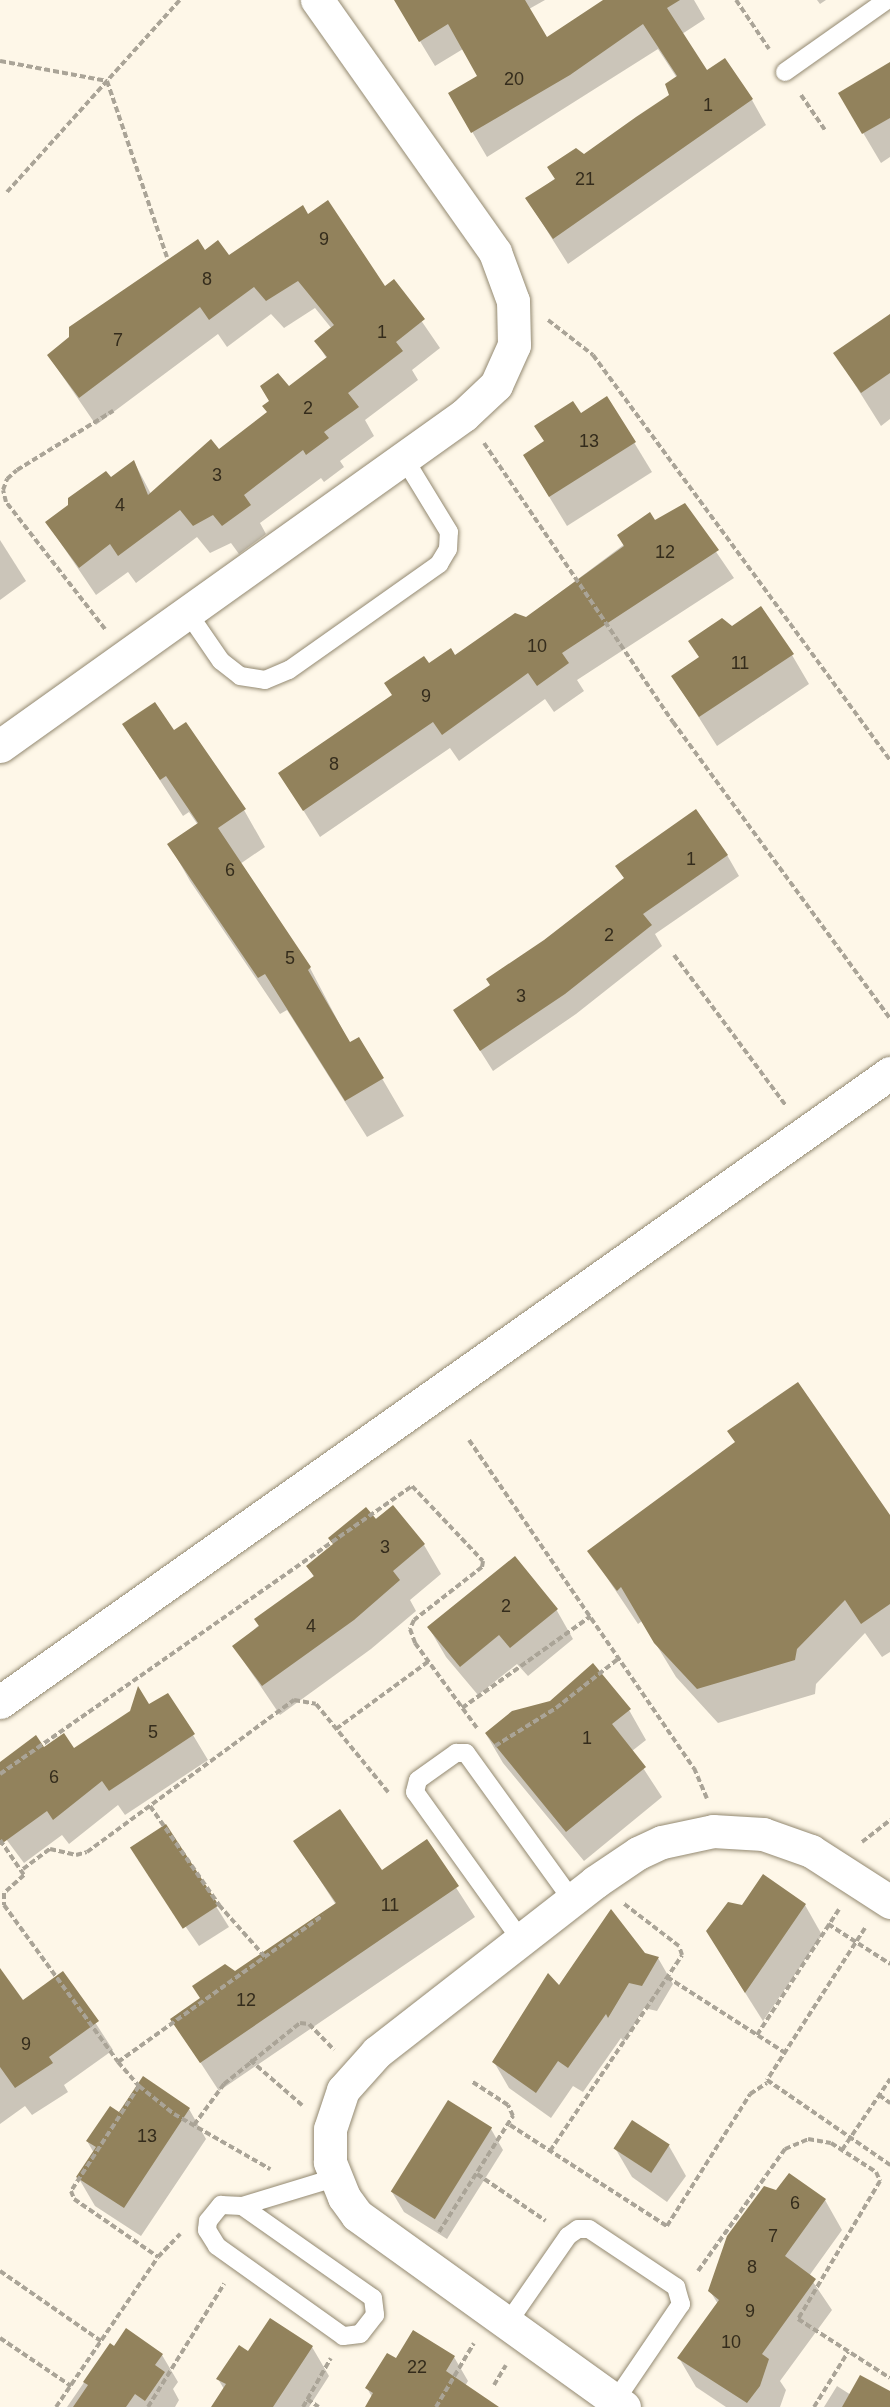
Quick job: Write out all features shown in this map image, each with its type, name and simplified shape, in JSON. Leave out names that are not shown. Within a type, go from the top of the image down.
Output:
[{"type":"street","points":[[0,746],[405,460],[465,415],[496,385],[514,345],[513,301],[495,252],[317,0]]},
{"type":"street","points":[[0,1702],[890,1074]]},
{"type":"street","points":[[620,2404],[420,2262],[357,2214],[334,2178],[330,2162],[330,2129],[343,2090],[355,2073],[521,1940],[638,1852],[687,1835],[713,1831],[746,1832],[788,1841],[877,1894]]},
{"type":"lane","points":[[785,72],[887,0]]},
{"type":"lane","points":[[188,613],[220,661],[240,676],[265,680],[308,657],[439,564],[448,549],[449,532],[405,460]]},
{"type":"lane","points":[[521,1940],[419,1797],[414,1789],[418,1780],[456,1753],[466,1753],[584,1891]]},
{"type":"lane","points":[[242,2206],[373,2298],[375,2315],[367,2330],[343,2336],[210,2239],[208,2221],[221,2205],[242,2206],[334,2178]]},
{"type":"lane","points":[[500,2318],[568,2236],[578,2229],[589,2229],[676,2287],[681,2295],[681,2304],[620,2404]]},
{"type":"path","points":[[8,192],[180,0]]},
{"type":"path","points":[[0,61],[107,81]]},
{"type":"path","points":[[107,81],[167,257]]},
{"type":"path","points":[[513,301],[569,334],[593,355],[890,760]]},
{"type":"path","points":[[113,411],[17,470],[7,479],[3,490],[6,502],[126,656]]},
{"type":"path","points":[[465,415],[673,722],[890,1018]]},
{"type":"path","points":[[674,955],[806,1133]]},
{"type":"path","points":[[469,1440],[694,1768],[707,1799],[713,1831]]},
{"type":"path","points":[[0,1774],[412,1486],[483,1561],[482,1567],[412,1624],[413,1638],[480,1732]]},
{"type":"path","points":[[462,1707],[591,1616]]},
{"type":"path","points":[[486,1740],[492,1748],[556,1708],[619,1659]]},
{"type":"path","points":[[336,1729],[429,1661]]},
{"type":"path","points":[[23,1869],[50,1849],[76,1855],[87,1852],[294,1700],[315,1704],[387,1792],[402,1799],[419,1797]]},
{"type":"path","points":[[150,1806],[219,1905],[265,1956]]},
{"type":"path","points":[[0,1840],[23,1869],[23,1878],[4,1893],[4,1905],[118,2062],[139,2086],[194,2125],[302,2187]]},
{"type":"path","points":[[550,2151],[682,1955],[680,1947],[584,1891]]},
{"type":"path","points":[[757,2035],[828,1924],[877,1894]]},
{"type":"path","points":[[510,2125],[667,2226],[750,2094],[767,2083],[784,2052],[856,1942],[877,1894]]},
{"type":"path","points":[[118,2062],[323,1915]]},
{"type":"path","points":[[828,1924],[890,1964]]},
{"type":"path","points":[[667,1977],[784,2052]]},
{"type":"path","points":[[194,2125],[212,2097],[250,2060],[298,2025],[307,2023],[355,2073]]},
{"type":"path","points":[[250,2060],[330,2129]]},
{"type":"path","points":[[842,2150],[890,2079]]},
{"type":"path","points":[[420,2262],[510,2125],[513,2116],[511,2108],[471,2081]]},
{"type":"path","points":[[767,2083],[890,2165]]},
{"type":"path","points":[[139,2086],[71,2191],[74,2199],[158,2257]]},
{"type":"path","points":[[879,2095],[890,2103]]},
{"type":"path","points":[[681,2295],[785,2149],[808,2139],[820,2140],[842,2150],[879,2174],[880,2181],[798,2317],[800,2322],[890,2378]]},
{"type":"path","points":[[477,2174],[568,2236]]},
{"type":"path","points":[[56,2407],[158,2257],[177,2236],[208,2221]]},
{"type":"path","points":[[155,2407],[149,2406],[238,2261]]},
{"type":"path","points":[[0,2271],[101,2341]]},
{"type":"path","points":[[436,2407],[500,2318]]},
{"type":"path","points":[[303,2407],[343,2336]]},
{"type":"path","points":[[0,2338],[71,2386]]},
{"type":"path","points":[[813,2407],[848,2352]]},
{"type":"path","points":[[307,2398],[319,2407]]},
{"type":"building","points":[[394,0],[525,0],[547,37],[603,0],[680,0],[667,8],[707,70],[725,58],[753,99],[553,239],[525,198],[555,179],[547,167],[576,148],[584,154],[669,95],[665,84],[677,76],[643,24],[570,75],[471,133],[448,93],[477,76],[448,24],[419,42]]},
{"type":"building","points":[[890,62],[890,118],[862,134],[838,93]]},
{"type":"building","points":[[328,200],[385,286],[394,279],[425,319],[396,342],[403,351],[348,393],[359,407],[324,432],[329,438],[306,455],[303,450],[244,495],[251,505],[222,526],[213,515],[193,526],[180,510],[118,556],[110,544],[79,568],[45,522],[68,505],[68,498],[106,471],[111,477],[134,460],[148,495],[211,439],[219,449],[267,412],[262,406],[269,401],[260,386],[278,373],[289,386],[327,357],[314,341],[334,325],[298,281],[266,301],[254,287],[209,320],[200,307],[79,398],[47,355],[69,337],[69,327],[198,239],[205,250],[218,240],[229,255],[303,205],[308,214]]},
{"type":"building","points":[[890,314],[890,373],[861,393],[833,353]]},
{"type":"building","points":[[607,396],[636,442],[549,497],[523,455],[544,441],[534,426],[573,401],[581,413]]},
{"type":"building","points":[[685,503],[719,550],[562,653],[569,663],[537,686],[528,673],[442,735],[433,722],[303,811],[278,773],[392,695],[384,683],[424,656],[429,663],[451,648],[455,655],[515,613],[526,617],[624,546],[617,535],[650,512],[655,520]]},
{"type":"building","points":[[761,606],[794,654],[699,717],[671,676],[699,657],[688,641],[722,618],[732,626]]},
{"type":"building","points":[[155,702],[174,730],[186,722],[246,809],[218,828],[311,967],[308,970],[350,1042],[359,1037],[384,1078],[345,1101],[265,974],[258,978],[167,844],[198,823],[166,776],[160,780],[122,724]]},
{"type":"building","points":[[696,809],[728,855],[643,914],[652,925],[565,994],[480,1051],[453,1010],[490,985],[486,979],[544,940],[624,878],[615,866]]},
{"type":"building","points":[[798,1382],[890,1515],[890,1604],[861,1624],[845,1600],[797,1649],[795,1660],[697,1689],[654,1643],[621,1587],[617,1591],[587,1551],[735,1442],[727,1431]]},
{"type":"building","points":[[393,1505],[425,1544],[393,1571],[400,1580],[354,1620],[262,1686],[232,1646],[259,1626],[254,1619],[314,1576],[306,1566],[333,1544],[328,1538],[366,1507],[376,1519]]},
{"type":"building","points":[[515,1556],[558,1609],[510,1648],[499,1635],[460,1667],[427,1627]]},
{"type":"building","points":[[593,1663],[631,1709],[612,1724],[646,1767],[566,1832],[485,1733],[512,1711],[550,1701]]},
{"type":"building","points":[[138,1686],[149,1704],[168,1693],[195,1734],[109,1791],[102,1781],[53,1820],[47,1811],[0,1845],[0,1762],[36,1735],[44,1747],[64,1733],[74,1748],[130,1711]]},
{"type":"building","points":[[340,1809],[382,1870],[427,1839],[459,1886],[200,2063],[170,2019],[200,1998],[192,1986],[225,1964],[235,1971],[336,1903],[293,1841]]},
{"type":"building","points":[[166,1824],[219,1905],[183,1929],[130,1847]]},
{"type":"building","points":[[763,1874],[806,1904],[745,1993],[706,1931],[728,1902],[742,1905]]},
{"type":"building","points":[[611,1909],[645,1953],[659,1957],[642,1986],[629,1983],[608,2018],[606,2014],[568,2068],[558,2061],[536,2093],[492,2062],[548,1973],[559,1985]]},
{"type":"building","points":[[0,1968],[23,2000],[63,1971],[99,2021],[49,2057],[53,2063],[15,2088],[0,2067]]},
{"type":"building","points":[[143,2076],[190,2108],[124,2208],[76,2177],[96,2147],[86,2141],[110,2106],[119,2112]]},
{"type":"building","points":[[448,2100],[492,2128],[435,2219],[391,2192]]},
{"type":"building","points":[[632,2120],[670,2145],[651,2173],[613,2149]]},
{"type":"building","points":[[789,2173],[826,2199],[785,2256],[816,2279],[762,2354],[769,2359],[760,2386],[747,2403],[677,2358],[719,2300],[708,2291],[727,2236],[764,2186],[776,2190]]},
{"type":"building","points":[[270,2318],[313,2346],[273,2407],[211,2407],[226,2384],[216,2379],[239,2345],[248,2351]]},
{"type":"building","points":[[126,2328],[163,2354],[155,2365],[165,2372],[145,2401],[135,2394],[126,2407],[73,2407],[88,2385],[83,2382],[110,2343],[114,2346]]},
{"type":"building","points":[[413,2330],[455,2356],[446,2371],[499,2407],[365,2407],[373,2393],[365,2388],[387,2353],[396,2358]]},
{"type":"building","points":[[860,2375],[890,2391],[890,2407],[842,2407]]}]
